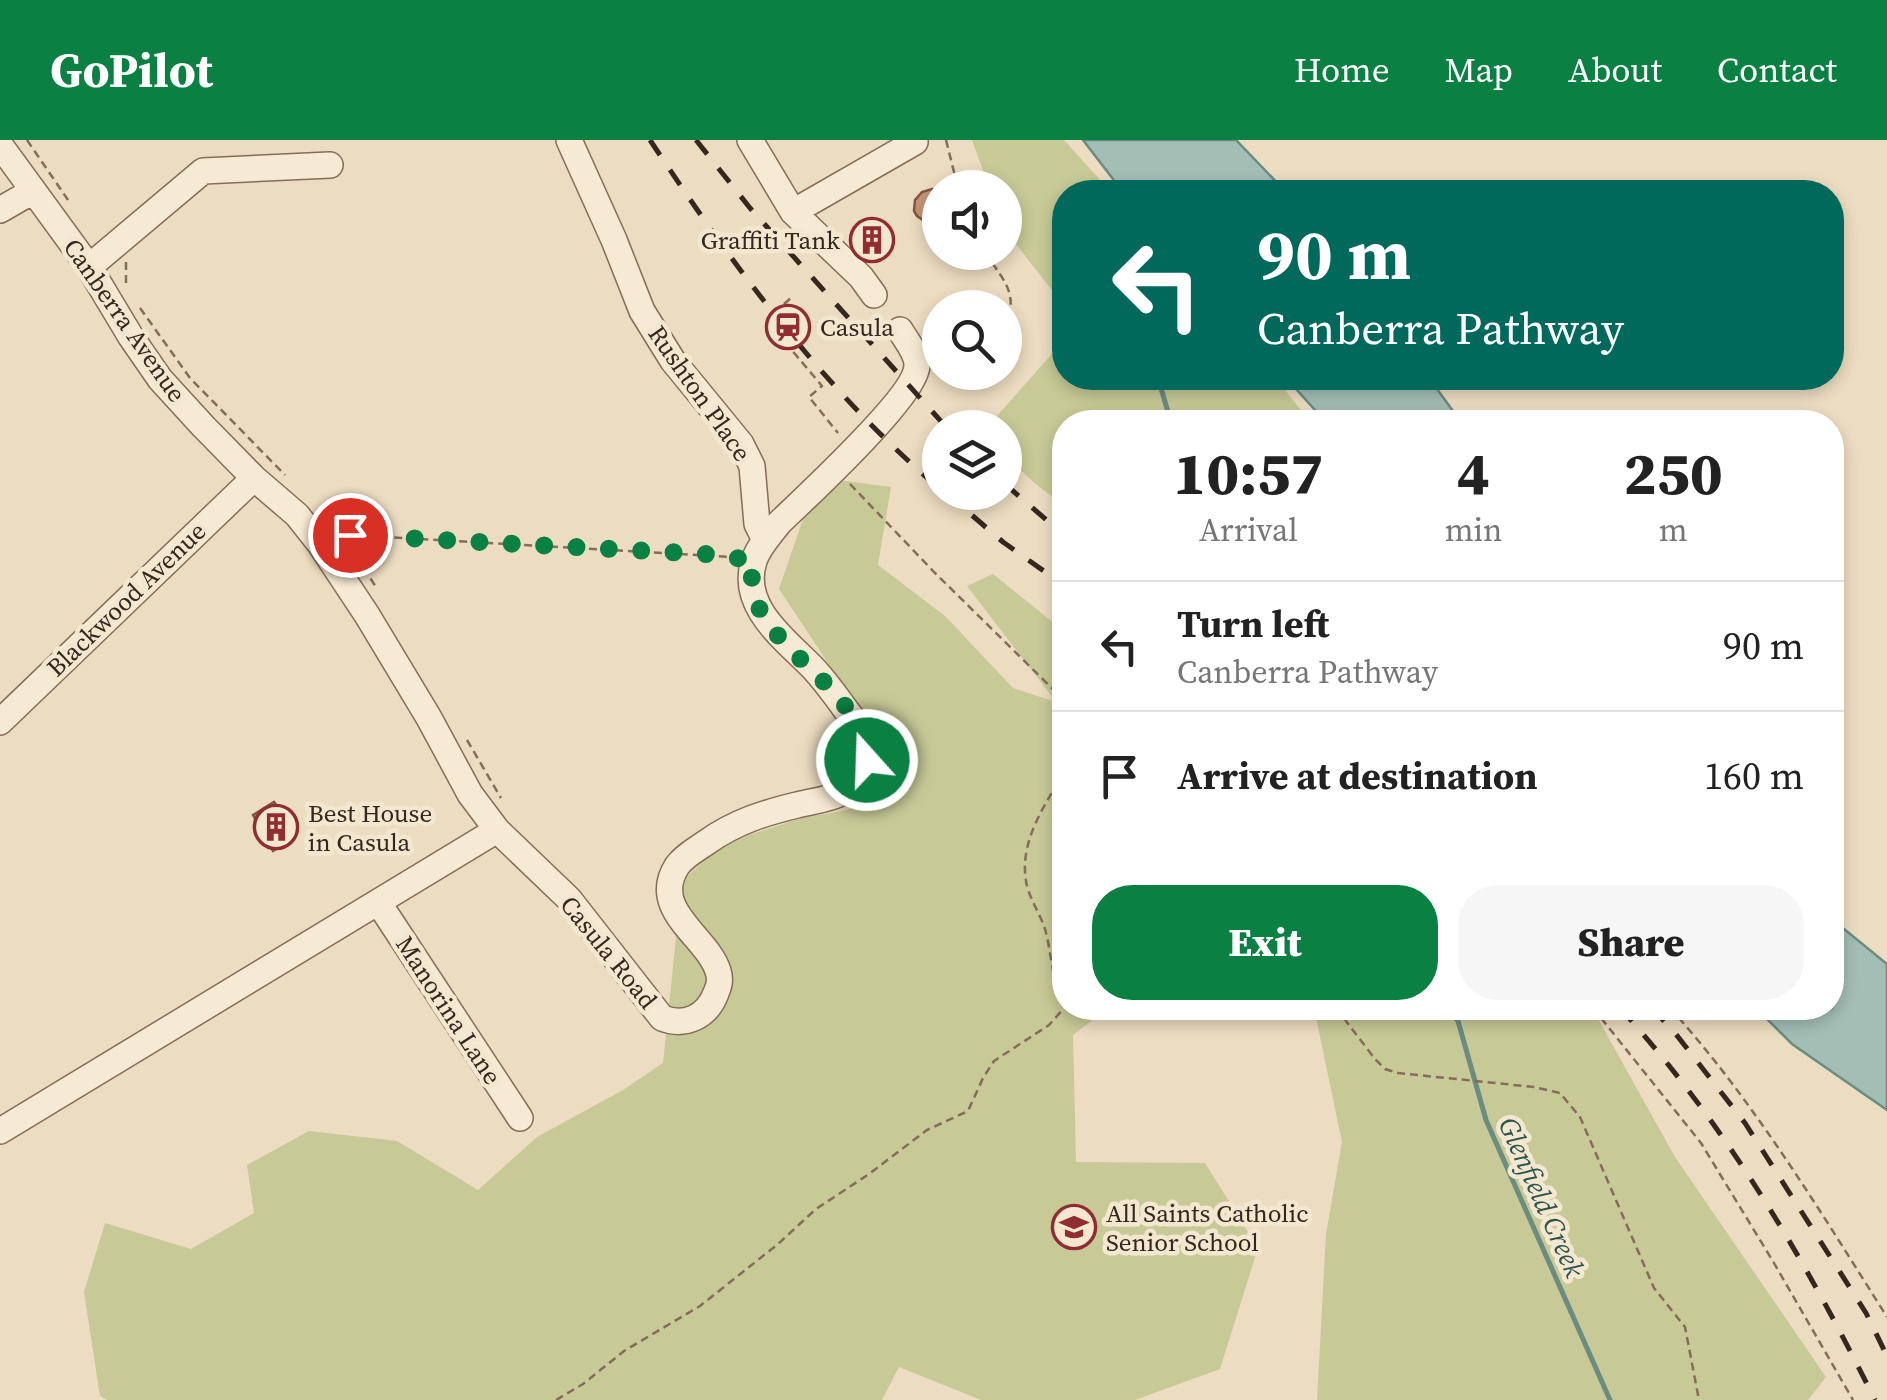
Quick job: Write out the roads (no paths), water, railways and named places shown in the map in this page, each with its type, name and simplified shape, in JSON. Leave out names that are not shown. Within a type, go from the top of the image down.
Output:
[{"type":"street","name":"Rushton Place","points":[[569,140],[642,310],[673,360],[741,444],[752,466],[759,551]]},
{"type":"street","points":[[750,140],[793,212],[851,267],[874,295]]},
{"type":"street","points":[[793,212],[914,140]]},
{"type":"street","name":"Canberra Avenue","points":[[0,145],[89,267],[160,379],[254,478],[298,515],[320,544],[429,718],[470,794],[496,830]]},
{"type":"street","points":[[89,267],[203,170],[330,166]]},
{"type":"street","points":[[0,210],[33,191]]},
{"type":"street","points":[[759,551],[854,441],[881,421],[915,376],[916,358],[900,330]]},
{"type":"street","name":"Blackwood Avenue","points":[[0,722],[254,478]]},
{"type":"street","name":"Casula Road","points":[[496,830],[569,899],[662,1018],[687,1022],[705,1012],[719,986],[719,972],[671,902],[670,888],[679,863],[720,832],[746,820],[844,792],[856,782],[867,760],[863,735],[848,711],[765,620],[752,583],[759,551]]},
{"type":"street","points":[[0,1131],[496,830]]},
{"type":"street","name":"Manorina Lane","points":[[378,902],[520,1118]]},
{"type":"water","points":[[1083,140],[1236,140],[1274,180],[1114,180]]},
{"type":"water","points":[[1297,390],[1438,390],[1452,410],[1315,410]]},
{"type":"water","points":[[1844,929],[1887,964],[1887,1110],[1792,1044],[1768,1020],[1844,1020]]},
{"type":"waterway","name":"Glenfield Creek","points":[[1162,390],[1167,410]]},
{"type":"waterway","name":"Glenfield Creek","points":[[1457,1020],[1486,1120],[1610,1400]]},
{"type":"railway","points":[[650,140],[783,325],[857,410],[922,473]]},
{"type":"railway","points":[[696,140],[750,208],[931,410]]},
{"type":"railway","points":[[1022,499],[1052,525]]},
{"type":"railway","points":[[966,510],[1052,577]]},
{"type":"railway","points":[[1630,1020],[1695,1099],[1761,1195],[1821,1296],[1875,1400]]},
{"type":"railway","points":[[1663,1020],[1745,1123],[1866,1313],[1887,1356]]},
{"type":"place","name":"Graffiti Tank","points":[[872,240]]},
{"type":"place","name":"Casula","points":[[788,327]]},
{"type":"place","name":"Best House in Casula","points":[[276,827]]},
{"type":"place","name":"All Saints Catholic Senior School","points":[[1074,1227]]}]
